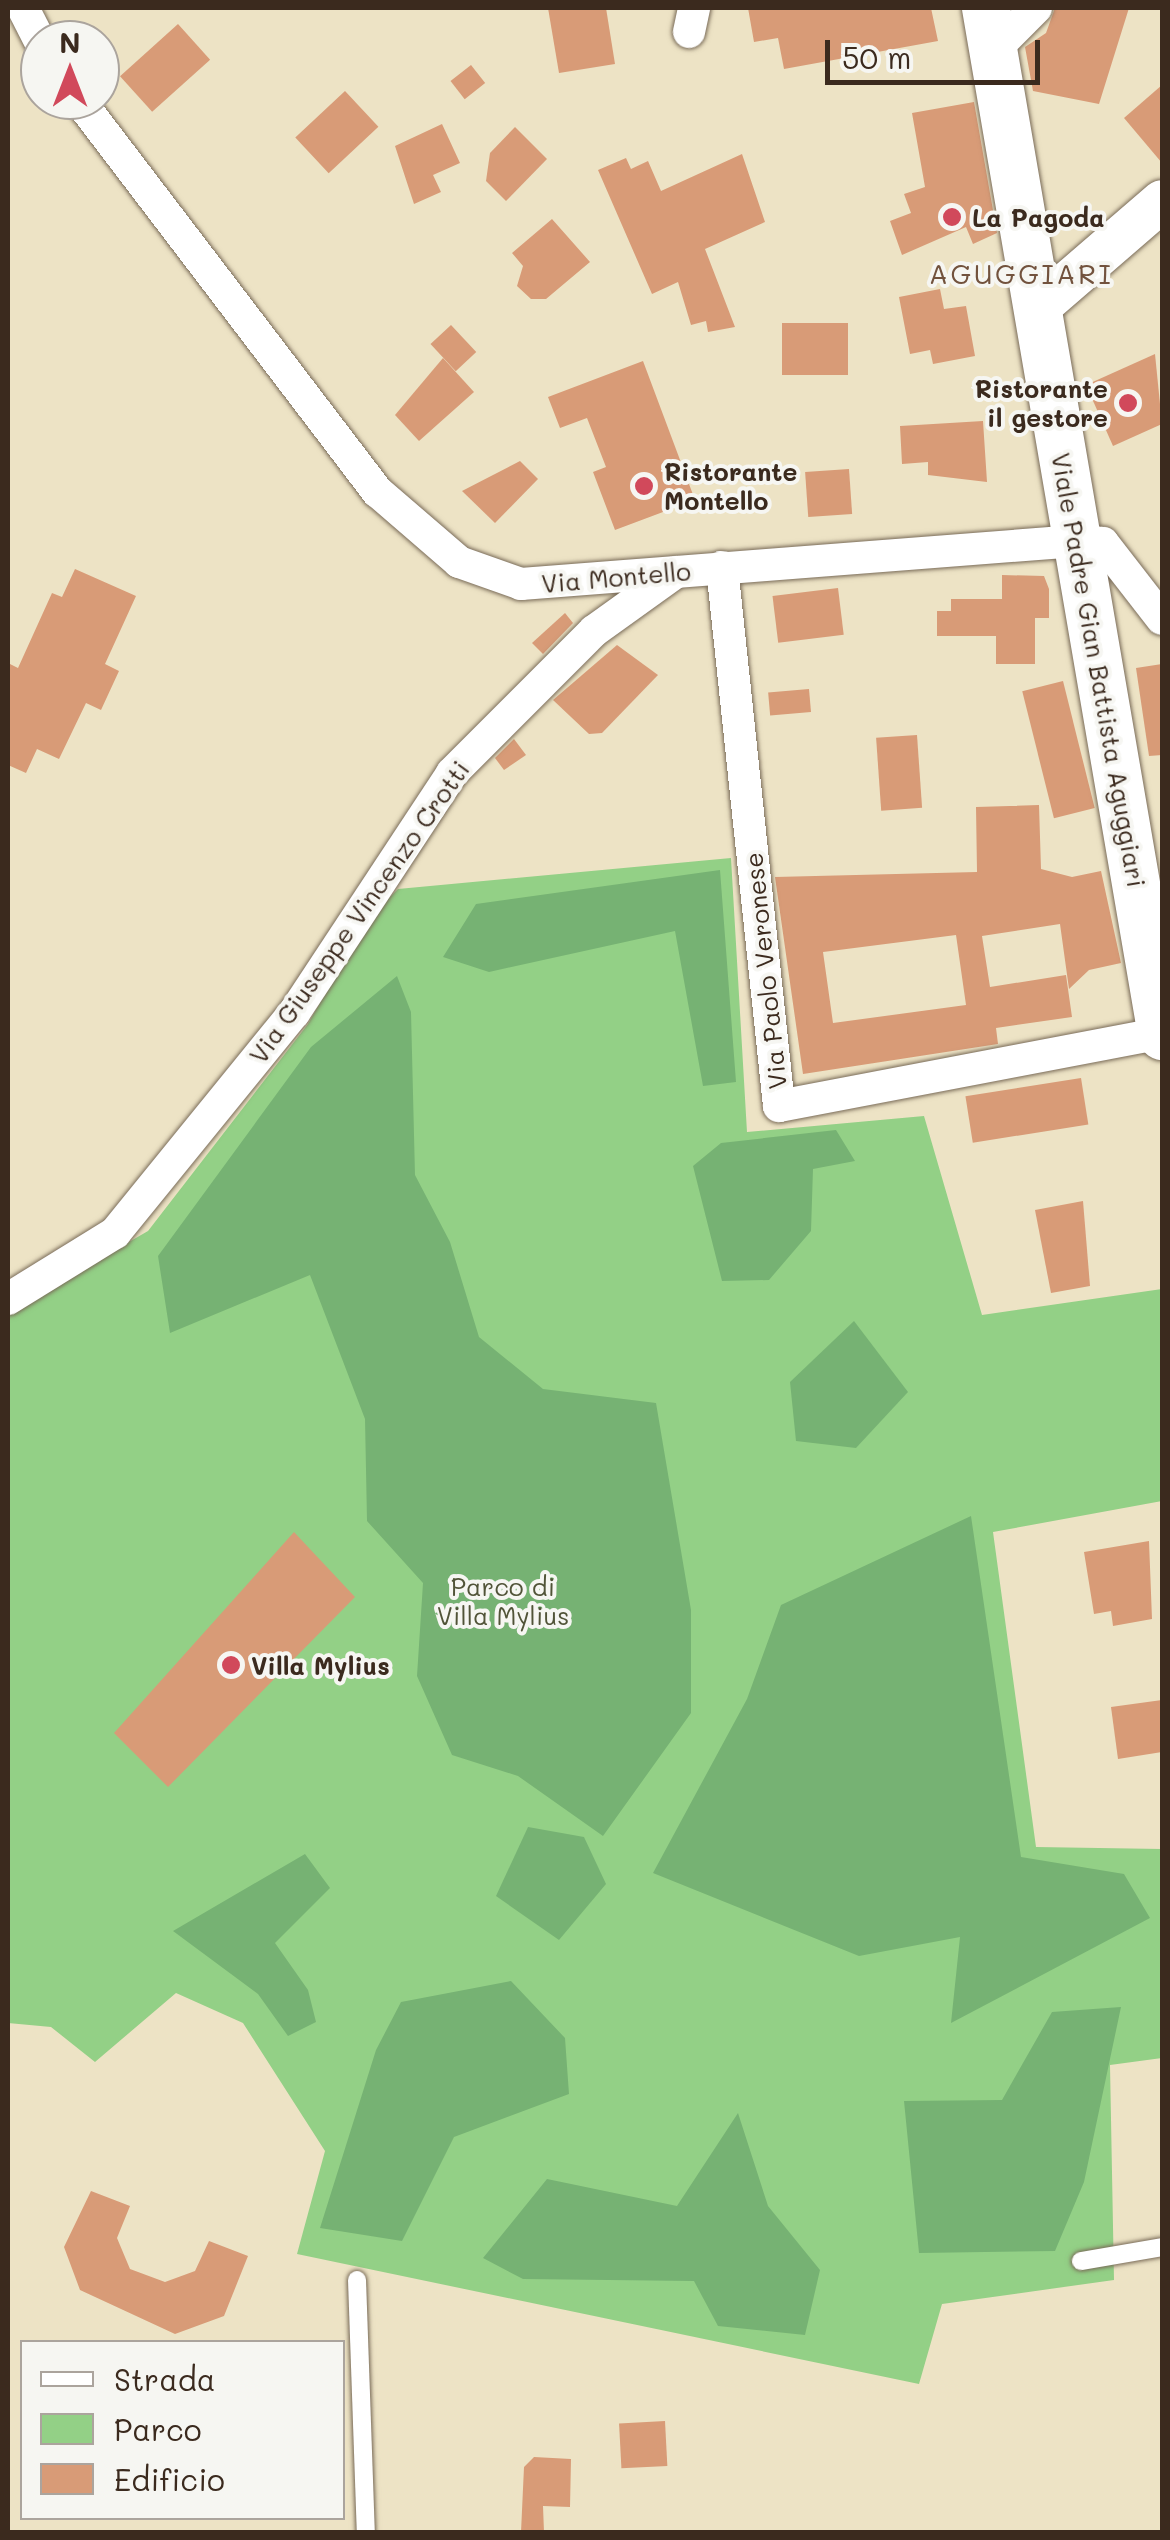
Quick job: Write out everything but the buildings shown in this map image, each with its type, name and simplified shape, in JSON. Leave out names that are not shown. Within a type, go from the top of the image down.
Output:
[{"type":"main road","name":"Viale Padre Gian Battista Aguggiari","points":[[990,29],[1162,1035]]},
{"type":"street","points":[[990,29],[1036,8]]},
{"type":"street","name":"Via Montello","points":[[94,120],[378,492],[459,562],[521,584],[1076,541]]},
{"type":"street","points":[[1036,309],[1162,200]]},
{"type":"street","points":[[1076,541],[1103,543],[1162,619]]},
{"type":"street","name":"Via Paolo Veronese","points":[[722,567],[779,1106],[1162,1035]]},
{"type":"street","name":"Via Giuseppe Vincenzo Crotti","points":[[8,1299],[115,1233],[294,1013],[452,773],[594,631],[676,572]]},
{"type":"lane","points":[[1081,2261],[1162,2248]]},
{"type":"lane","points":[[357,2280],[366,2532]]},
{"type":"green space","name":"Parco di Villa Mylius","points":[[731,858],[747,1132],[924,1116],[982,1315],[1162,1289],[1162,1501],[993,1532],[1036,1847],[1162,1849],[1162,2058],[1110,2065],[1114,2280],[942,2304],[919,2384],[297,2254],[325,2151],[243,2023],[176,1993],[95,2062],[51,2027],[8,2023],[8,1312],[148,1231],[308,1024],[366,921],[398,889]]},
{"type":"green space","points":[[720,870],[736,1082],[703,1086],[675,931],[489,972],[443,957],[476,904]]},
{"type":"green space","points":[[397,976],[411,1012],[415,1175],[450,1242],[479,1337],[543,1389],[656,1403],[691,1610],[691,1713],[603,1836],[518,1776],[452,1755],[417,1676],[423,1583],[367,1521],[365,1419],[310,1275],[170,1333],[158,1256],[311,1047]]},
{"type":"green space","points":[[836,1130],[855,1161],[813,1169],[811,1231],[769,1280],[722,1281],[693,1166],[721,1143]]},
{"type":"green space","points":[[854,1321],[908,1392],[856,1448],[796,1441],[790,1382]]},
{"type":"green space","points":[[971,1516],[1021,1857],[1124,1874],[1150,1918],[951,2023],[960,1937],[859,1956],[653,1873],[747,1699],[781,1605]]},
{"type":"green space","points":[[528,1827],[584,1837],[606,1884],[559,1940],[496,1896]]},
{"type":"green space","points":[[305,1854],[330,1888],[275,1943],[308,1990],[316,2022],[288,2036],[258,1994],[173,1931]]},
{"type":"green space","points":[[511,1981],[565,2038],[569,2094],[454,2137],[402,2241],[320,2228],[376,2050],[401,2002]]},
{"type":"green space","points":[[1121,2007],[1084,2182],[1055,2251],[919,2253],[904,2101],[1002,2100],[1052,2012]]},
{"type":"green space","points":[[738,2113],[768,2206],[820,2270],[805,2335],[718,2326],[694,2281],[523,2279],[483,2258],[547,2179],[677,2206]]},
{"type":"place","name":"La Pagoda","points":[[952,217]]},
{"type":"place","name":"Ristorante il gestore","points":[[1128,403]]},
{"type":"place","name":"Ristorante Montello","points":[[644,486]]},
{"type":"place","name":"Villa Mylius","points":[[231,1665]]},
{"type":"district","name":"AGUGGIARI","points":[[1021,273]]}]
